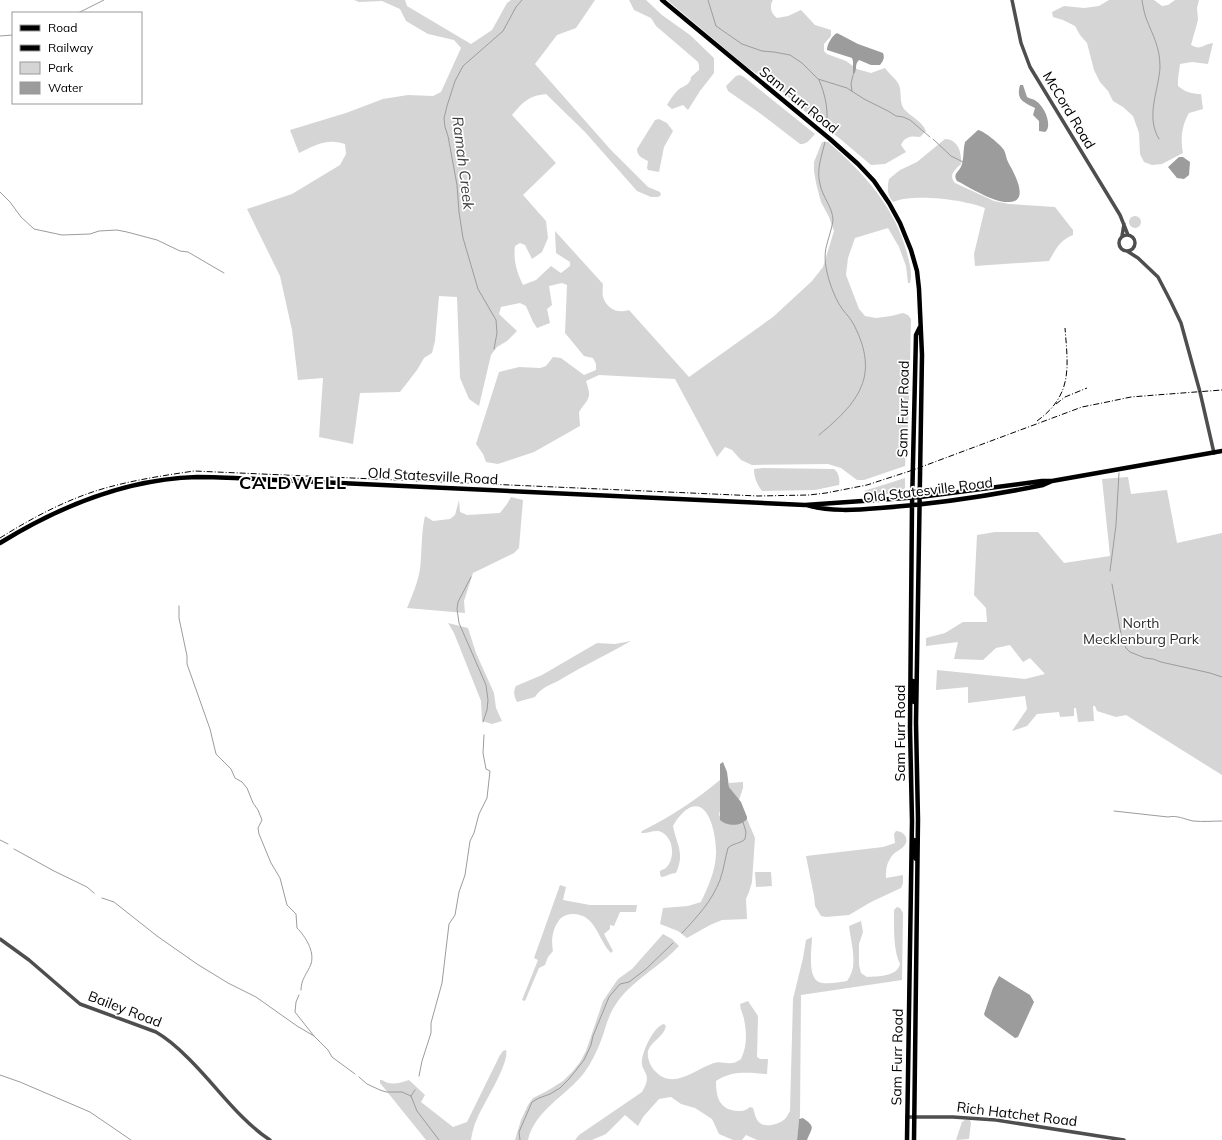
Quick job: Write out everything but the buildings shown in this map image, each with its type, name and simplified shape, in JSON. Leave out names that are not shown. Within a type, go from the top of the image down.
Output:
[{"type":"main road","name":"Sam Furr Road","points":[[662,0],[830,139],[858,164],[874,181],[895,212],[911,250],[919,284],[922,355],[916,723],[917,859],[914,1140]]},
{"type":"main road","name":"Sam Furr Road","points":[[907,1140],[911,896],[910,679],[912,498],[916,335],[920,327]]},
{"type":"main road","name":"Old Statesville Road","points":[[0,543],[40,519],[77,502],[120,488],[148,482],[196,477],[255,478],[805,505],[912,498],[1042,481],[1052,481],[1222,451]]},
{"type":"main road","name":"Old Statesville Road","points":[[805,505],[846,509],[912,506],[972,498],[1043,485],[1052,481]]},
{"type":"main road","points":[[986,495],[1015,488],[1020,484]]},
{"type":"main road","points":[[910,679],[913,683],[916,723]]},
{"type":"main road","points":[[911,799],[915,855],[917,859]]},
{"type":"main road","points":[[911,896],[914,902],[916,952]]},
{"type":"street","name":"McCord Road","points":[[1012,0],[1022,43],[1030,67],[1120,215],[1128,235],[1134,240],[1134,248],[1138,258]]},
{"type":"street","points":[[1124,224],[1122,236],[1119,240],[1119,246],[1122,250],[1127,251],[1134,248]]},
{"type":"street","points":[[1122,236],[1128,235]]},
{"type":"street","name":"McCord Road","points":[[1127,251],[1138,258],[1158,277],[1172,302],[1181,323],[1200,392],[1214,452]]},
{"type":"street","name":"Bailey Road","points":[[0,939],[29,960],[80,1004],[152,1030],[166,1038],[209,1079],[240,1115],[270,1140]]},
{"type":"street","name":"Rich Hatchet Road","points":[[907,1117],[953,1117],[996,1120],[1124,1140]]},
{"type":"green space","points":[[354,0],[405,0],[407,6],[471,44],[492,30],[507,3],[511,0],[595,0],[576,28],[557,35],[535,64],[610,149],[648,187],[660,192],[661,195],[658,197],[651,197],[637,191],[585,132],[546,94],[530,98],[526,100],[512,115],[556,163],[523,195],[546,221],[548,238],[542,252],[532,259],[525,245],[520,243],[515,246],[516,266],[523,285],[536,280],[551,266],[561,273],[570,266],[570,262],[556,253],[555,231],[603,284],[603,297],[607,305],[613,310],[617,311],[629,310],[689,377],[773,317],[812,281],[823,267],[834,231],[821,202],[816,183],[814,162],[822,142],[828,142],[865,178],[886,206],[895,220],[902,236],[909,260],[911,279],[910,283],[908,283],[906,266],[899,247],[888,228],[855,238],[848,258],[846,275],[859,309],[865,316],[876,318],[903,313],[908,315],[911,319],[909,410],[905,466],[864,480],[857,480],[841,468],[828,464],[752,465],[741,460],[732,450],[725,447],[717,457],[675,379],[599,375],[586,381],[589,395],[579,412],[580,426],[534,452],[498,464],[486,462],[483,454],[476,444],[499,372],[519,367],[540,368],[546,366],[553,357],[561,358],[584,375],[596,370],[596,364],[593,358],[584,356],[565,333],[567,285],[562,283],[549,286],[552,305],[547,309],[550,323],[537,328],[526,306],[520,303],[501,307],[499,314],[517,331],[507,341],[497,347],[491,355],[479,406],[469,399],[460,378],[457,297],[439,296],[435,341],[432,353],[424,358],[417,370],[400,392],[360,393],[353,444],[319,437],[323,378],[298,380],[292,330],[280,276],[247,209],[292,194],[340,165],[346,154],[345,144],[338,142],[321,143],[299,153],[290,130],[346,113],[383,99],[408,95],[433,96],[441,92],[461,48],[454,40],[428,34],[406,21],[400,9],[382,1],[359,2]]},
{"type":"green space","points":[[629,0],[646,0],[662,15],[690,35],[714,58],[714,73],[688,110],[683,105],[672,109],[667,105],[679,89],[688,84],[691,77],[699,70],[698,62],[656,26],[651,18],[634,10]]},
{"type":"green space","points":[[667,0],[773,0],[771,10],[777,18],[788,16],[801,10],[815,25],[831,30],[831,36],[824,44],[824,51],[827,54],[846,61],[857,69],[871,73],[885,68],[899,85],[902,106],[922,124],[926,131],[920,137],[907,138],[903,142],[901,145],[906,152],[885,164],[871,165],[778,88],[747,67]]},
{"type":"green space","points":[[1109,0],[1154,0],[1162,6],[1168,5],[1175,0],[1199,0],[1197,8],[1198,20],[1191,45],[1194,47],[1200,47],[1213,43],[1208,64],[1192,62],[1180,64],[1178,86],[1183,90],[1195,94],[1201,94],[1203,109],[1189,113],[1182,132],[1183,153],[1162,164],[1152,165],[1144,162],[1140,154],[1139,133],[1133,116],[1113,101],[1108,91],[1100,82],[1094,70],[1087,43],[1075,26],[1053,17],[1052,12],[1064,6],[1084,8],[1099,6]]},
{"type":"green space","points":[[740,75],[815,134],[807,142],[800,144],[728,91],[726,86],[736,76]]},
{"type":"green space","points":[[659,119],[667,123],[673,131],[664,147],[659,172],[648,170],[648,161],[639,155],[637,149],[655,120]]},
{"type":"green space","points":[[945,139],[953,141],[956,144],[961,155],[961,164],[952,175],[955,183],[994,201],[1009,204],[1055,207],[1073,230],[1073,235],[1062,242],[1049,261],[975,266],[974,254],[985,208],[965,202],[926,198],[902,199],[893,202],[888,191],[889,179],[900,170],[917,162]]},
{"type":"green space","points":[[1137,216],[1140,217],[1140,227],[1133,228],[1130,227],[1129,220],[1130,217]]},
{"type":"green space","points":[[754,469],[834,469],[839,476],[839,485],[815,490],[762,491],[756,481]]},
{"type":"green space","name":"North Mecklenburg Park","points":[[1128,477],[1131,494],[1167,490],[1177,543],[1222,533],[1222,775],[1126,715],[1116,717],[1097,711],[1095,706],[1093,706],[1094,721],[1078,722],[1076,708],[1074,708],[1074,716],[1060,717],[1059,712],[1037,714],[1027,726],[1012,731],[1027,709],[1025,696],[968,703],[968,687],[936,690],[937,670],[1025,679],[1045,674],[1030,658],[1023,662],[1010,645],[996,648],[983,660],[954,659],[958,642],[926,646],[926,638],[945,633],[963,622],[987,622],[986,608],[974,595],[977,535],[995,532],[1038,532],[1064,563],[1110,556],[1102,479]]},
{"type":"green space","points":[[905,478],[905,488],[891,494],[879,495],[864,491]]},
{"type":"green space","points":[[511,497],[523,500],[519,548],[514,553],[473,573],[464,601],[465,613],[407,608],[415,589],[419,574],[425,516],[433,521],[450,519],[455,515],[459,500],[460,512],[467,515],[500,513]]},
{"type":"green space","points":[[448,623],[468,628],[476,653],[494,693],[496,708],[502,721],[492,724],[482,721],[481,701],[454,633]]},
{"type":"green space","points":[[631,641],[544,688],[535,697],[517,702],[514,694],[516,686],[542,675],[597,643],[615,644]]},
{"type":"green space","points":[[720,780],[721,807],[719,815],[726,823],[740,824],[747,819],[755,838],[752,882],[746,899],[747,919],[722,920],[687,938],[678,931],[660,924],[663,908],[688,906],[701,902],[711,879],[716,855],[715,839],[710,820],[701,808],[694,806],[686,810],[679,817],[673,826],[680,855],[679,866],[676,873],[663,877],[661,877],[660,871],[666,868],[669,864],[672,855],[671,845],[667,836],[658,831],[641,833],[682,808]]},
{"type":"green space","points":[[743,782],[743,788],[739,800],[729,787],[729,783]]},
{"type":"green space","points":[[896,831],[904,834],[906,843],[901,849],[893,854],[889,861],[886,868],[886,878],[903,875],[903,883],[901,888],[871,902],[849,915],[821,916],[815,906],[806,856],[883,847],[895,843],[894,834]]},
{"type":"green space","points":[[755,872],[771,872],[772,886],[756,887]]},
{"type":"green space","points":[[560,885],[566,887],[563,900],[590,905],[637,905],[636,912],[620,912],[614,926],[610,925],[610,929],[604,934],[613,951],[611,953],[592,923],[581,915],[567,915],[560,919],[557,923],[552,939],[553,951],[548,957],[545,965],[539,968],[525,1001],[522,1000],[538,960],[534,958]]},
{"type":"green space","points":[[897,907],[900,908],[903,913],[902,980],[801,995],[800,1115],[797,1140],[757,1140],[746,1135],[742,1140],[733,1140],[719,1134],[712,1119],[695,1108],[681,1104],[671,1097],[659,1099],[643,1117],[638,1126],[625,1115],[606,1134],[592,1140],[575,1140],[579,1135],[642,1092],[647,1080],[642,1065],[643,1056],[656,1029],[664,1024],[666,1026],[665,1030],[652,1044],[648,1051],[648,1059],[652,1067],[662,1077],[677,1079],[714,1063],[733,1063],[741,1059],[745,1045],[746,1030],[740,1004],[748,1001],[758,1016],[757,1057],[760,1059],[768,1059],[767,1074],[741,1073],[728,1075],[716,1081],[718,1097],[723,1105],[732,1110],[741,1111],[750,1107],[753,1108],[757,1120],[766,1125],[772,1125],[785,1119],[790,1111],[793,999],[806,940],[812,937],[811,955],[815,979],[821,983],[847,981],[853,969],[853,955],[849,926],[861,921],[863,932],[859,944],[859,965],[861,973],[867,977],[891,974],[900,964],[894,938],[894,910]]},
{"type":"green space","points":[[663,934],[672,939],[679,946],[623,995],[611,1012],[596,1052],[584,1073],[537,1120],[528,1140],[515,1140],[521,1120],[533,1098],[563,1081],[580,1062],[586,1051],[603,1001],[618,979],[632,969]]},
{"type":"green space","points":[[506,1050],[504,1064],[476,1121],[471,1140],[426,1140],[380,1083],[380,1080],[388,1083],[399,1083],[409,1080],[425,1095],[421,1102],[453,1127],[467,1122],[500,1055]]},
{"type":"green space","points":[[965,1120],[970,1120],[971,1123],[969,1139],[956,1140],[962,1122]]},
{"type":"water","points":[[837,33],[858,44],[883,53],[884,58],[880,65],[871,65],[859,60],[853,75],[852,58],[827,50],[830,40]]},
{"type":"water","points":[[1020,85],[1023,85],[1027,97],[1039,103],[1044,110],[1048,123],[1047,130],[1045,132],[1039,131],[1039,121],[1033,115],[1035,108],[1024,102],[1020,97]]},
{"type":"water","points":[[978,130],[984,132],[992,138],[1004,150],[1019,185],[1019,197],[1015,201],[1003,202],[997,200],[957,181],[955,176],[962,164],[965,142]]},
{"type":"water","points":[[1179,157],[1183,157],[1190,162],[1189,175],[1184,179],[1177,178],[1168,167]]},
{"type":"water","points":[[723,762],[727,772],[729,787],[741,802],[747,817],[744,822],[734,825],[726,824],[720,820],[720,764]]},
{"type":"water","points":[[999,976],[1030,995],[1034,1002],[1018,1037],[1015,1038],[984,1014]]},
{"type":"water","points":[[803,1118],[810,1123],[812,1129],[807,1140],[797,1140],[799,1119]]},
{"type":"waterway","points":[[80,12],[104,0]]},
{"type":"waterway","name":"Ramah Creek","points":[[494,349],[497,333],[496,320],[478,289],[463,238],[457,185],[444,118],[455,81],[463,66],[503,31],[516,7],[522,0]]},
{"type":"waterway","points":[[708,0],[716,26],[742,44],[762,51],[790,55],[802,63],[818,79],[847,88],[896,116],[910,120],[930,137]]},
{"type":"waterway","points":[[1142,0],[1146,18],[1154,36],[1160,60],[1153,112],[1153,121],[1159,139]]},
{"type":"waterway","points":[[0,36],[12,35]]},
{"type":"waterway","points":[[852,91],[851,84],[853,75]]},
{"type":"waterway","points":[[819,80],[826,105],[826,130]]},
{"type":"waterway","points":[[933,139],[951,156],[963,162]]},
{"type":"waterway","points":[[819,435],[833,423],[855,399],[865,374],[865,359],[862,343],[853,323],[835,297],[826,269],[826,249],[833,216],[821,188],[819,179],[820,163],[825,142]]},
{"type":"waterway","points":[[0,192],[10,202],[21,217],[34,229],[62,235],[90,234],[99,231],[117,230],[127,232],[157,240],[180,251],[188,252],[224,273]]},
{"type":"waterway","points":[[1110,571],[1116,525],[1119,473]]},
{"type":"waterway","points":[[471,577],[458,602],[457,609],[459,623],[486,685],[488,700],[487,710],[483,722]]},
{"type":"waterway","points":[[1112,584],[1122,640],[1130,652],[1145,658],[1222,677]]},
{"type":"waterway","points":[[179,606],[179,618],[187,656],[187,664],[210,729],[216,754],[231,769],[235,778],[242,782],[247,788],[253,803],[258,810],[262,820],[258,828],[259,834],[271,863],[280,878],[287,905],[296,914],[297,928],[306,939],[312,954],[311,964],[303,980],[301,990]]},
{"type":"waterway","points":[[419,1076],[431,1033],[431,1023],[442,983],[449,924],[455,915],[459,892],[465,875],[470,841],[474,833],[479,814],[487,798],[490,771],[486,769],[483,753],[484,735]]},
{"type":"waterway","points":[[1114,811],[1177,817],[1193,821],[1222,821]]},
{"type":"waterway","points":[[682,933],[699,915],[717,888],[728,848],[745,839],[746,832],[743,822]]},
{"type":"waterway","points":[[0,840],[8,844]]},
{"type":"waterway","points":[[14,849],[87,887],[94,893]]},
{"type":"waterway","points":[[102,898],[114,902],[157,936],[197,964],[228,983],[256,997],[314,1036]]},
{"type":"waterway","points":[[520,1140],[519,1132],[532,1102],[560,1088],[584,1060],[609,997],[620,984],[629,982],[646,969],[673,943]]},
{"type":"waterway","points":[[299,995],[296,1002],[295,1012],[314,1036],[328,1050],[332,1057],[355,1074]]},
{"type":"waterway","points":[[0,1075],[90,1112],[131,1140]]},
{"type":"waterway","points":[[359,1077],[367,1084],[380,1090],[386,1092],[402,1092],[411,1096],[417,1111],[439,1140]]},
{"type":"waterway","points":[[411,1096],[415,1090]]},
{"type":"railway","points":[[1037,421],[1049,411],[1057,401],[1066,379],[1067,355],[1065,328]]},
{"type":"railway","points":[[1056,404],[1065,397],[1087,388]]},
{"type":"railway","points":[[0,538],[27,522],[83,495],[133,481],[194,471],[758,496],[809,495],[826,493],[867,485],[913,470],[1082,407],[1131,397],[1222,390]]},
{"type":"district","name":"CALDWELL","points":[[293,483]]}]
